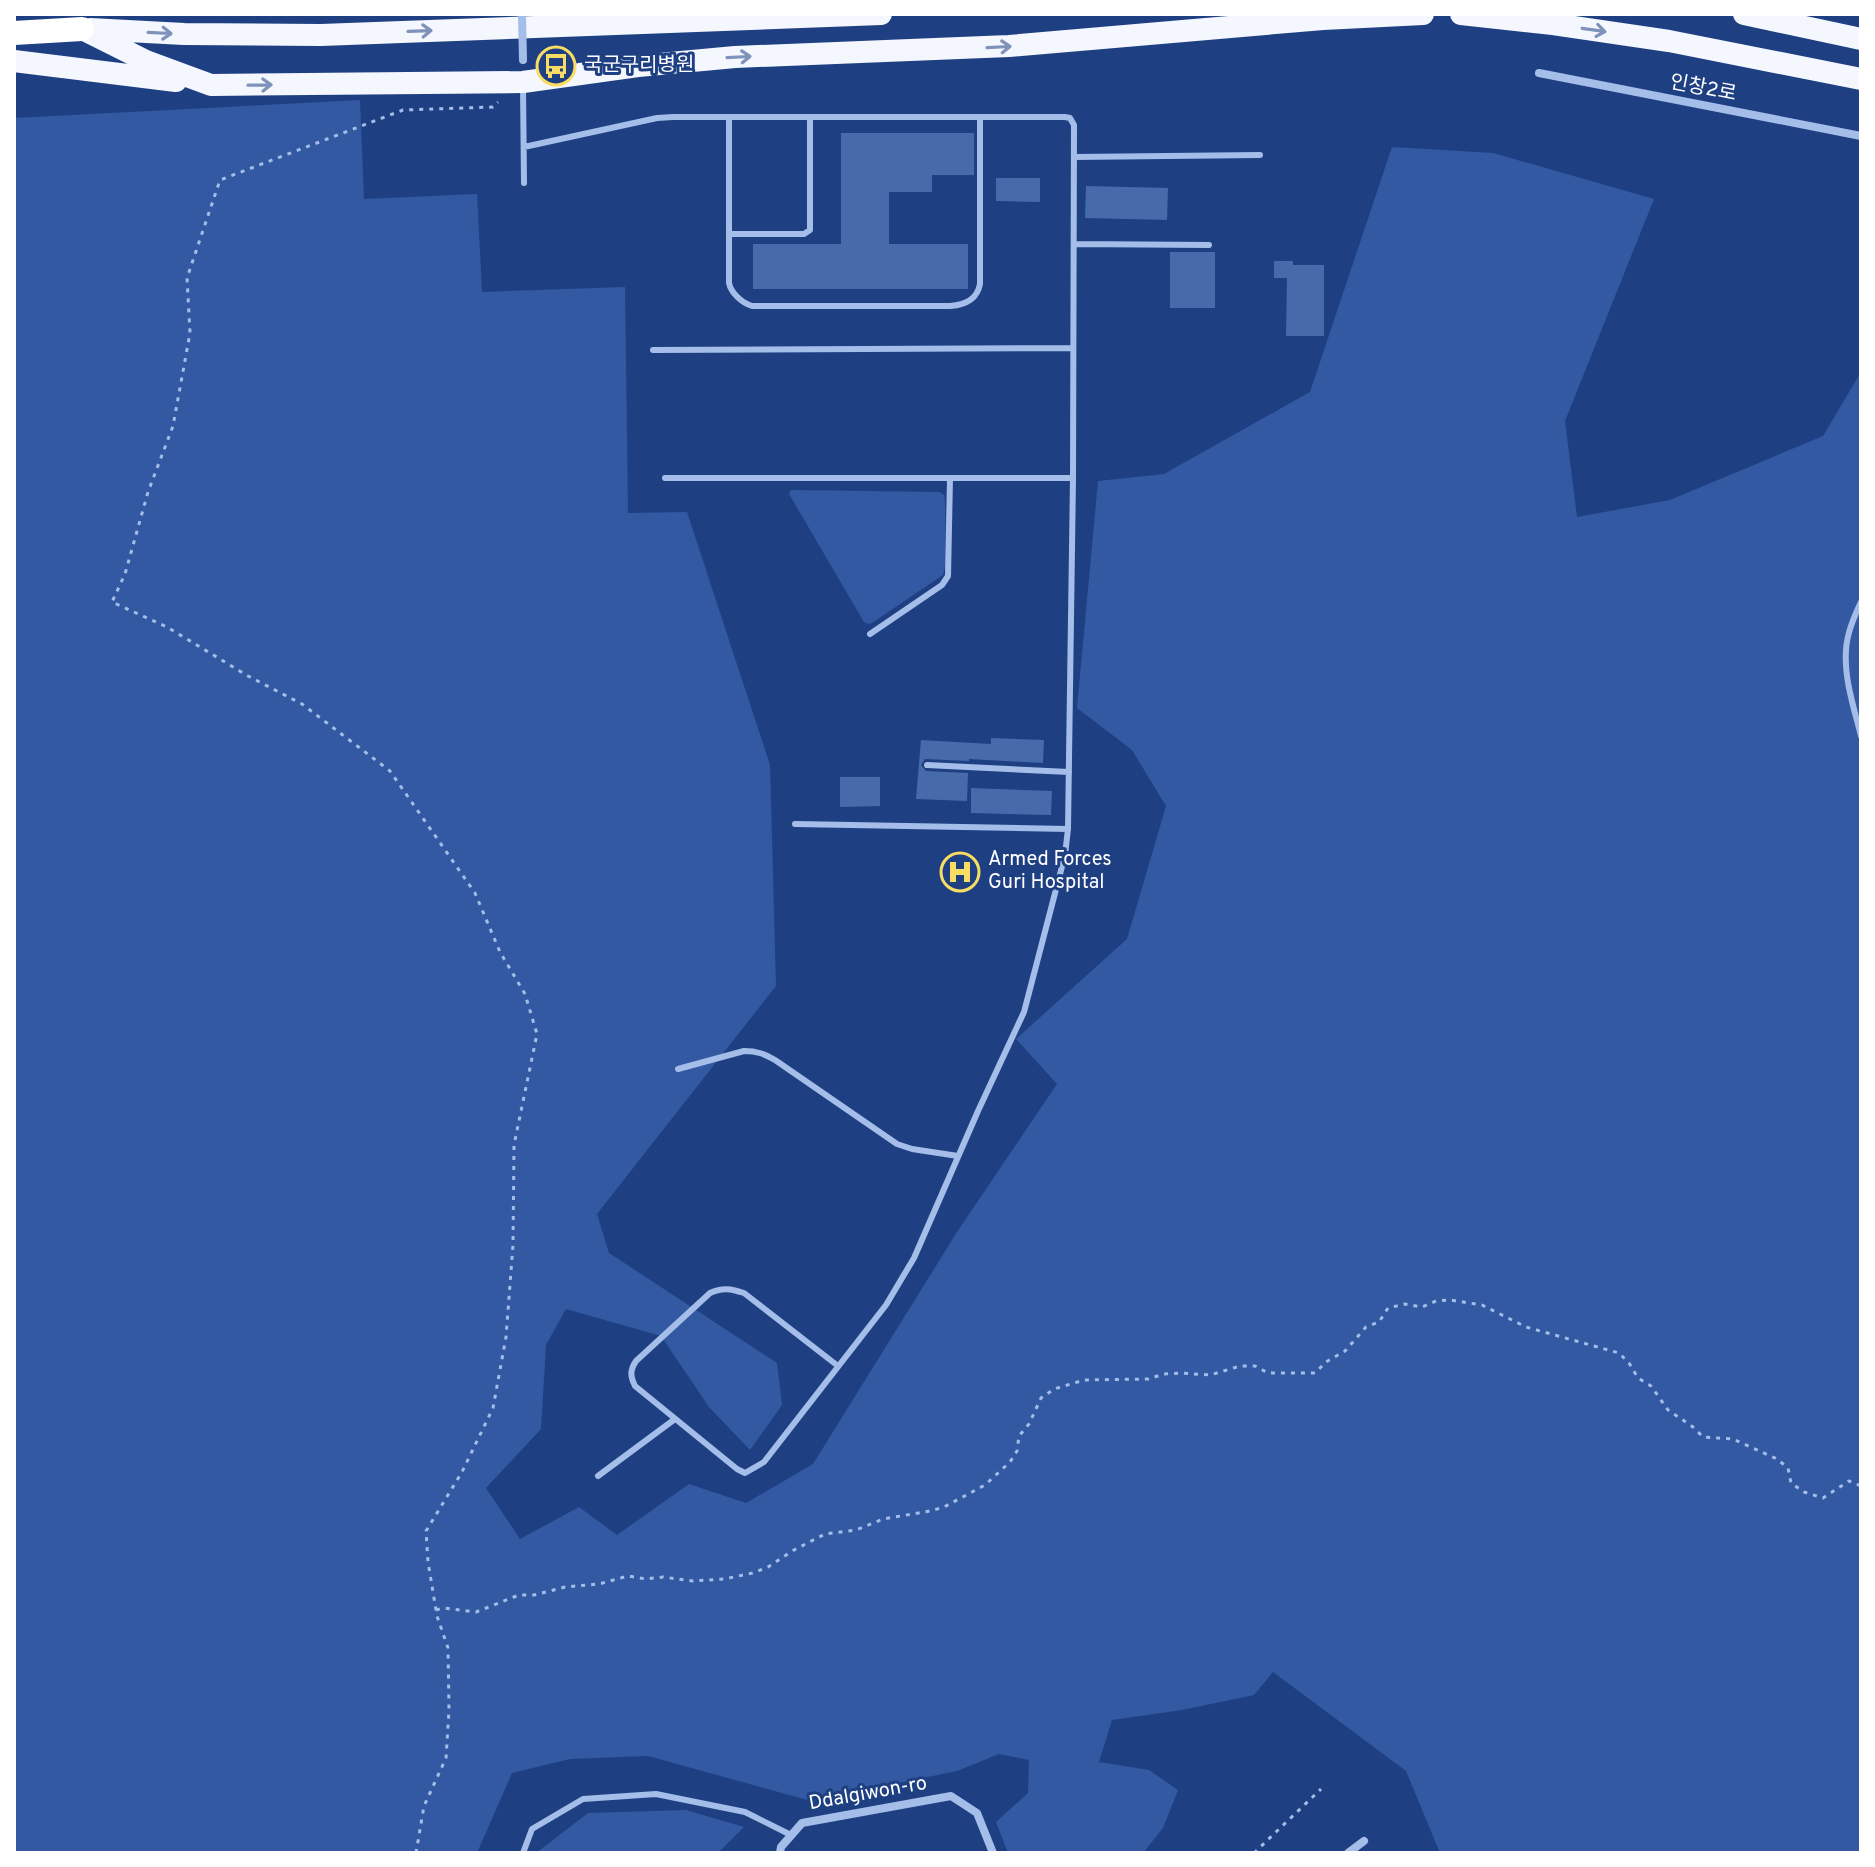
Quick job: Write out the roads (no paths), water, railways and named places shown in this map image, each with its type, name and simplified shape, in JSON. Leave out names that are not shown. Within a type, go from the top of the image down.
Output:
[{"type":"highway","points":[[14,21],[82,29],[184,34],[321,35],[881,14]]},
{"type":"highway","points":[[14,61],[211,85],[1009,46],[1323,19],[1423,14]]},
{"type":"highway","points":[[1461,14],[1669,41],[1861,79]]},
{"type":"highway","points":[[1744,14],[1861,39]]},
{"type":"highway","points":[[1801,25],[1861,27]]},
{"type":"highway","points":[[14,33],[82,29],[146,61],[211,85]]},
{"type":"street","points":[[522,14],[523,71]]},
{"type":"street","name":"인창2로","points":[[1539,73],[1861,136]]},
{"type":"street","name":"Ddalgiwon-ro","points":[[780,1853],[781,1847],[802,1823],[951,1796],[977,1813],[993,1853]]},
{"type":"street","points":[[1348,1853],[1364,1841]]},
{"type":"lane","points":[[523,71],[524,183]]},
{"type":"lane","points":[[524,147],[673,117],[1070,118],[1074,125],[1068,829],[1065,855],[1024,1012],[899,1285],[886,1305],[764,1462],[745,1473],[737,1469],[635,1386],[630,1377],[636,1361],[710,1293],[720,1289],[744,1293],[838,1366]]},
{"type":"lane","points":[[729,117],[730,287],[748,305],[950,306],[971,301],[978,293],[980,284],[980,117]]},
{"type":"lane","points":[[729,234],[804,234],[810,230],[810,117]]},
{"type":"lane","points":[[1074,157],[1260,155]]},
{"type":"lane","points":[[1074,244],[1209,245]]},
{"type":"lane","points":[[653,350],[1073,348]]},
{"type":"lane","points":[[665,478],[1073,478]]},
{"type":"lane","points":[[870,634],[946,581],[949,572],[950,478]]},
{"type":"lane","points":[[1861,602],[1846,648],[1846,667],[1861,736]]},
{"type":"lane","points":[[927,765],[1069,772]]},
{"type":"lane","points":[[795,824],[1068,829]]},
{"type":"lane","points":[[678,1069],[754,1051],[775,1060],[897,1144],[958,1156]]},
{"type":"lane","points":[[598,1476],[675,1419]]},
{"type":"lane","points":[[523,1853],[532,1829],[583,1799],[656,1794],[745,1812],[791,1835]]},
{"type":"place","name":"국군구리병원","points":[[556,66]]},
{"type":"place","name":"Armed Forces Guri Hospital","points":[[960,872]]}]
